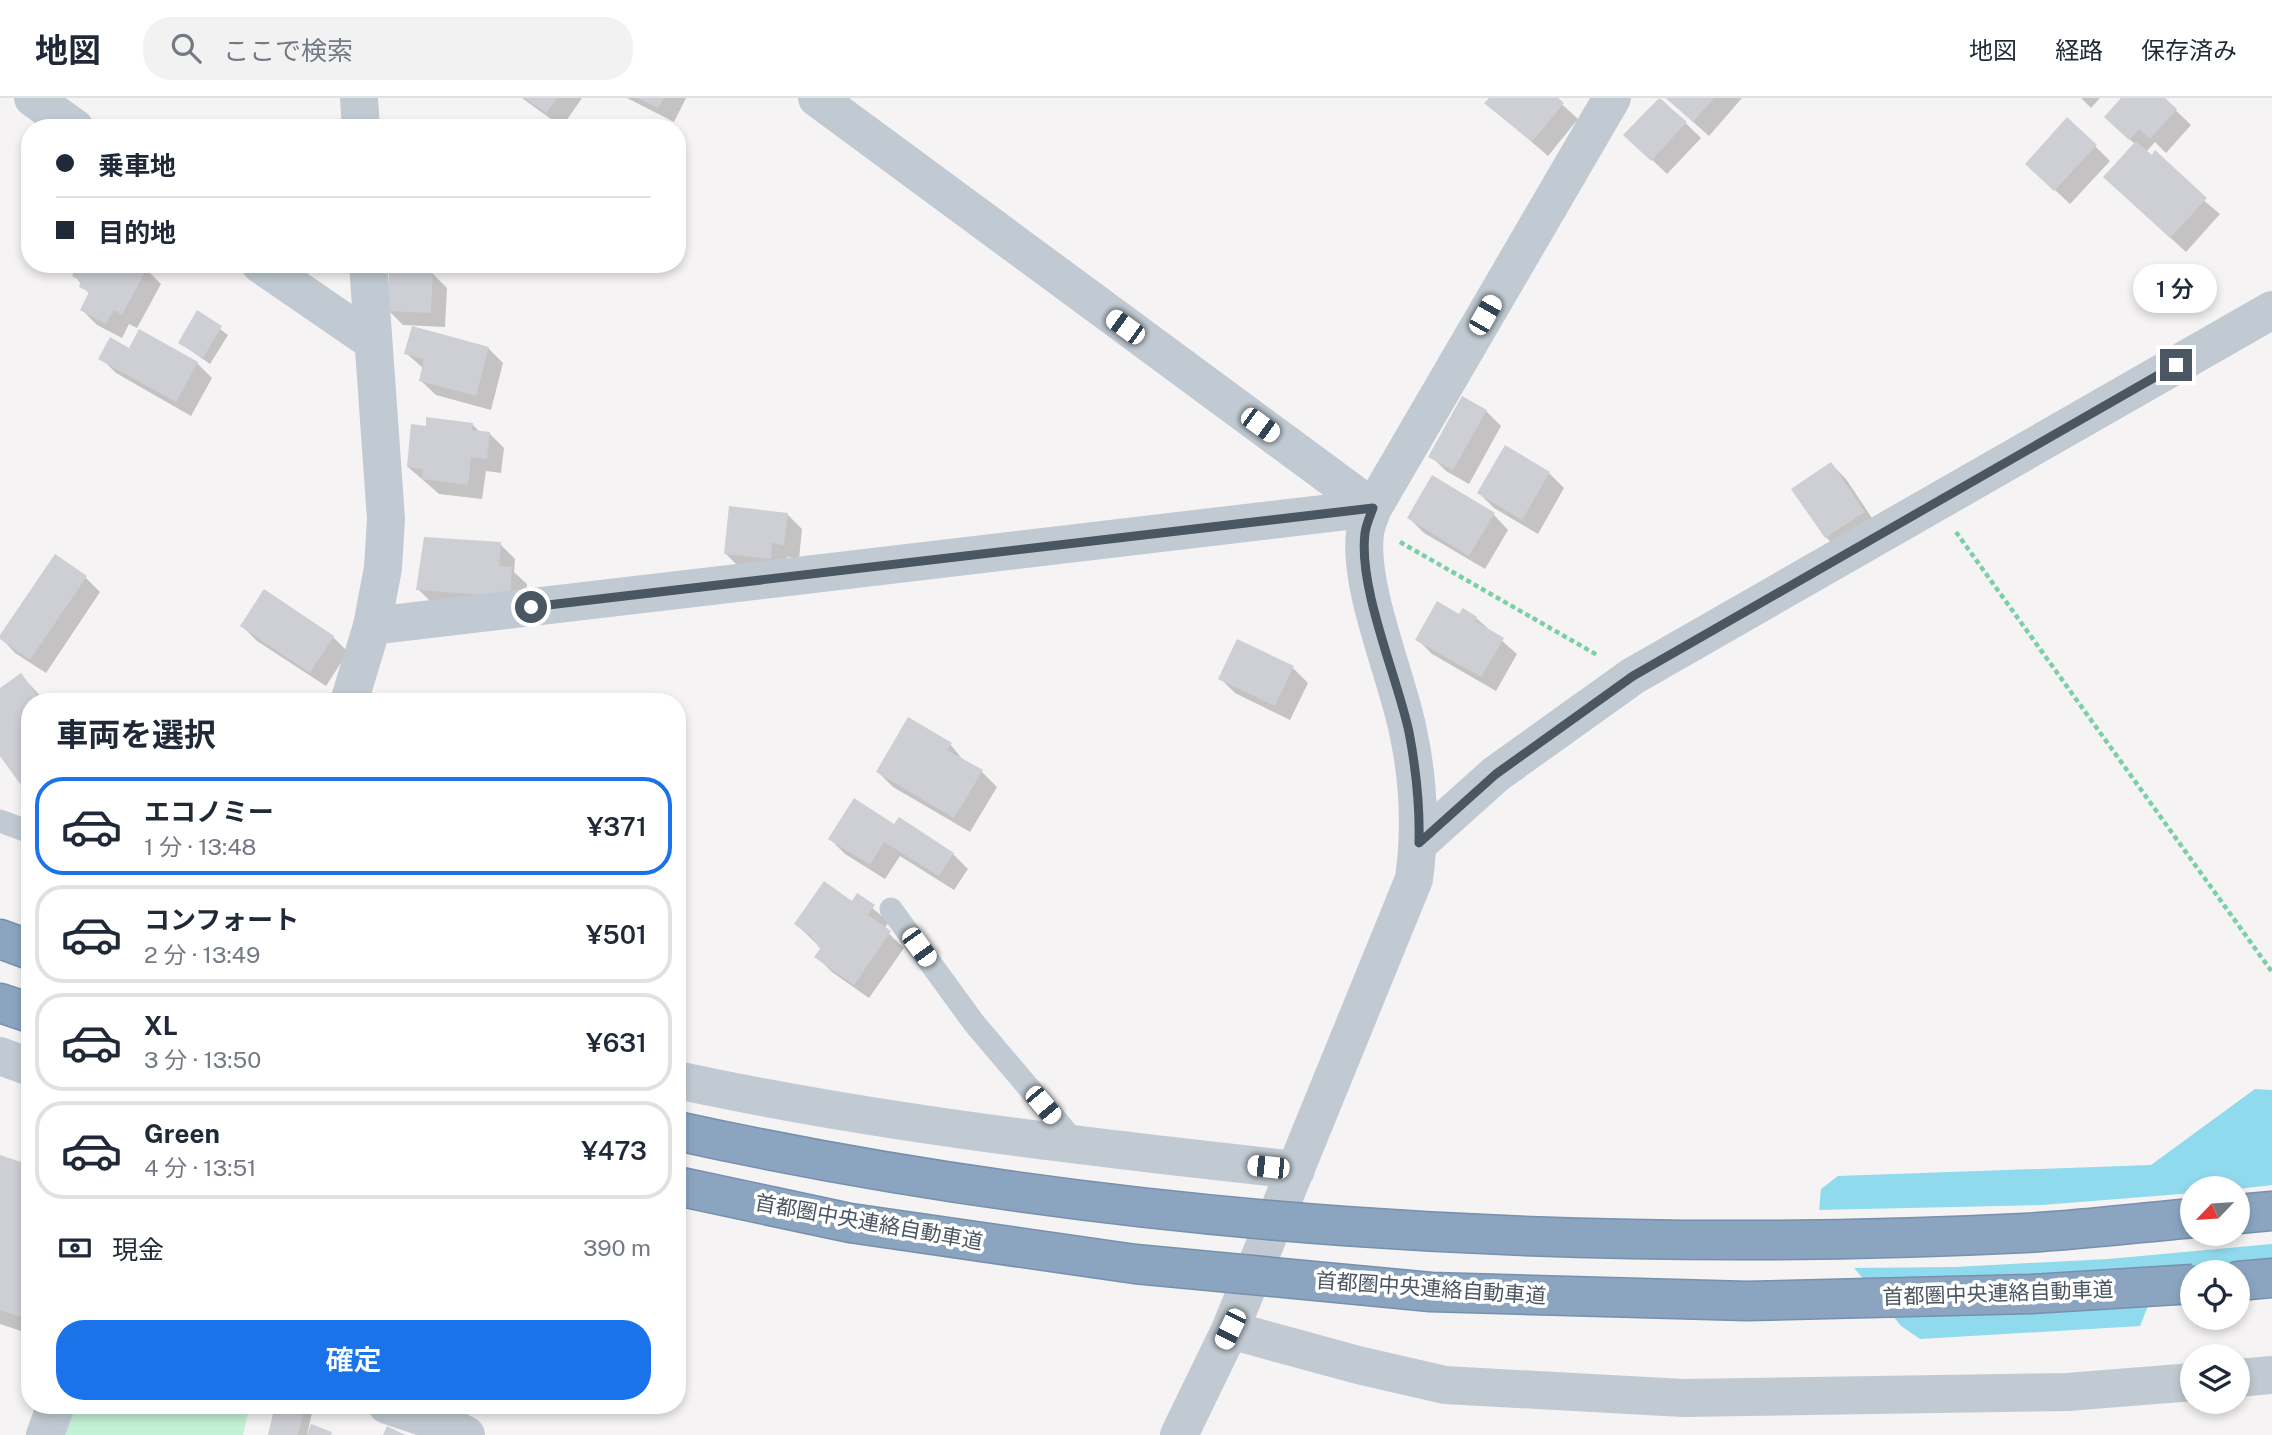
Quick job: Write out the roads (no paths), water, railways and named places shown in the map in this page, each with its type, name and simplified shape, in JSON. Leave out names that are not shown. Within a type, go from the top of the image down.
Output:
[{"type":"highway","points":[[0,939],[21,947]]},
{"type":"highway","points":[[0,1003],[21,1010]]},
{"type":"highway","points":[[686,1133],[780,1153],[1083,1199],[1399,1231],[1688,1240],[2026,1233],[2180,1219]]},
{"type":"highway","name":"首都圏中央連絡自動車道","points":[[686,1188],[850,1223],[1135,1264],[1431,1292],[1747,1301],[2031,1294],[2180,1285]]},
{"type":"highway","points":[[2250,1213],[2272,1211]]},
{"type":"highway","points":[[2250,1280],[2272,1278]]},
{"type":"street","points":[[33,98],[62,119]]},
{"type":"street","points":[[359,98],[360,119]]},
{"type":"street","points":[[817,98],[1373,508]]},
{"type":"street","points":[[1179,1435],[1230,1329],[1414,879],[1419,843],[1420,799],[1408,730],[1376,613],[1366,564],[1365,534],[1373,508],[1612,98]]},
{"type":"street","points":[[273,273],[372,341]]},
{"type":"street","points":[[352,693],[372,626],[383,568],[386,519],[368,273]]},
{"type":"street","points":[[1419,843],[1496,774],[1633,676],[2272,310]]},
{"type":"street","points":[[372,626],[1373,508]]},
{"type":"street","points":[[0,1056],[21,1064]]},
{"type":"street","points":[[686,1082],[762,1098],[1078,1146],[1296,1170]]},
{"type":"street","points":[[1230,1329],[1358,1366],[1445,1385],[1683,1398],[2067,1392],[2180,1383]]},
{"type":"street","points":[[2250,1377],[2272,1375]]},
{"type":"street","points":[[46,1435],[53,1414]]},
{"type":"street","points":[[414,1414],[466,1435]]},
{"type":"lane","points":[[0,821],[21,829]]},
{"type":"lane","points":[[891,909],[974,1023],[1078,1146]]},
{"type":"water","points":[[2255,1089],[2272,1090],[2272,1291],[2250,1279],[2250,1260],[2180,1260],[2180,1281],[2150,1301],[2140,1326],[1920,1339],[1901,1326],[1818,1223],[1821,1189],[1838,1176],[2151,1165]]}]
